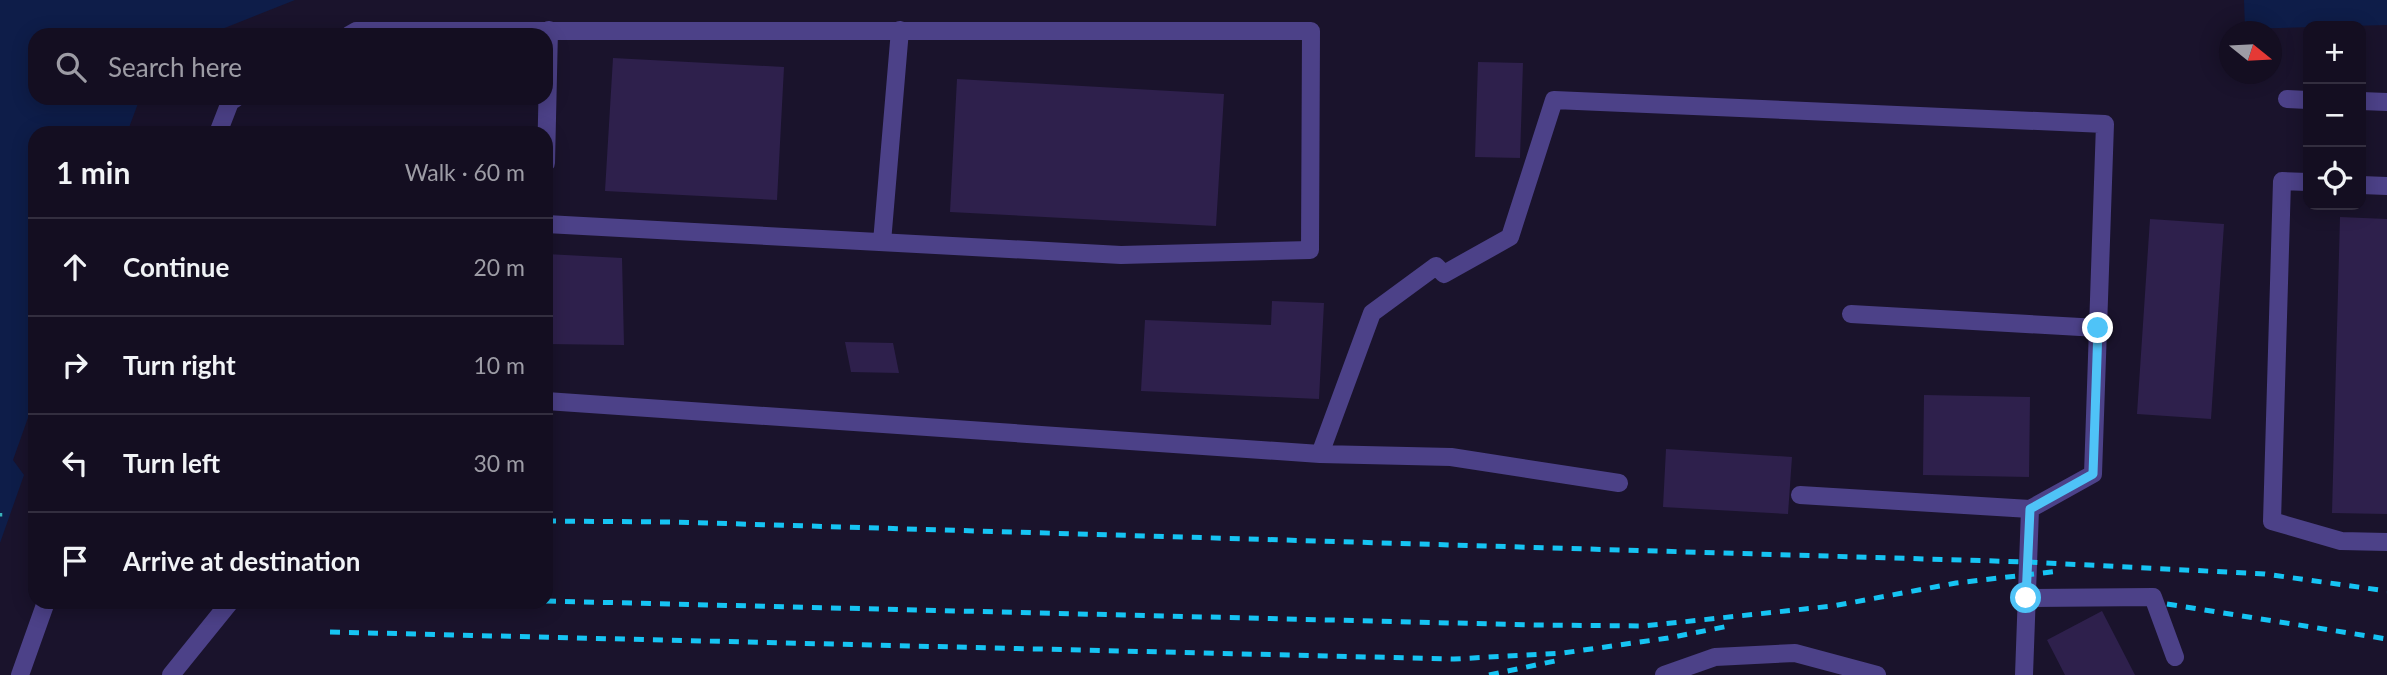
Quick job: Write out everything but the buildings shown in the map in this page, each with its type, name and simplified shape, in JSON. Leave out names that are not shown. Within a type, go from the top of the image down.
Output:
[{"type":"street","points":[[553,30],[1311,31],[1310,250],[1121,255],[553,224]]},
{"type":"street","points":[[882,242],[900,30]]},
{"type":"street","points":[[2287,99],[2303,100]]},
{"type":"street","points":[[1320,454],[1372,313],[1436,266],[1444,274],[1510,237],[1555,100],[2105,124],[2093,474],[2030,509],[1800,495]]},
{"type":"street","points":[[2366,101],[2387,102]]},
{"type":"street","points":[[221,126],[229,105]]},
{"type":"street","points":[[547,105],[547,126]]},
{"type":"street","points":[[2303,182],[2282,181],[2272,521],[2341,541],[2387,542]]},
{"type":"street","points":[[2366,185],[2387,186]]},
{"type":"street","points":[[1851,314],[2098,328]]},
{"type":"street","points":[[553,401],[1320,454],[1451,457],[1619,484]]},
{"type":"street","points":[[2024,675],[2030,509]]},
{"type":"street","points":[[2026,598],[2153,597],[2175,657]]},
{"type":"street","points":[[20,675],[44,609]]},
{"type":"street","points":[[171,675],[224,609]]},
{"type":"street","points":[[1664,675],[1714,657],[1795,653],[1877,675]]},
{"type":"water","points":[[0,0],[295,0],[225,28],[28,28],[28,105],[137,105],[130,126],[28,126],[28,418],[13,460],[24,475],[0,543]]},
{"type":"water","points":[[2244,0],[2387,0],[2387,25],[2366,26],[2366,21],[2303,21],[2303,27],[2282,28],[2282,21],[2245,21]]},
{"type":"railway","points":[[553,521],[673,522],[2028,562],[2265,574],[2387,591]]},
{"type":"railway","points":[[553,601],[1644,626],[1833,606],[1956,583],[2060,571]]},
{"type":"railway","points":[[2167,604],[2387,639]]},
{"type":"railway","points":[[330,632],[1454,659],[1563,653],[1729,626]]},
{"type":"railway","points":[[1489,675],[1555,661]]},
{"type":"route","points":[[2026,598],[2030,509],[2093,474],[2098,328]]}]
